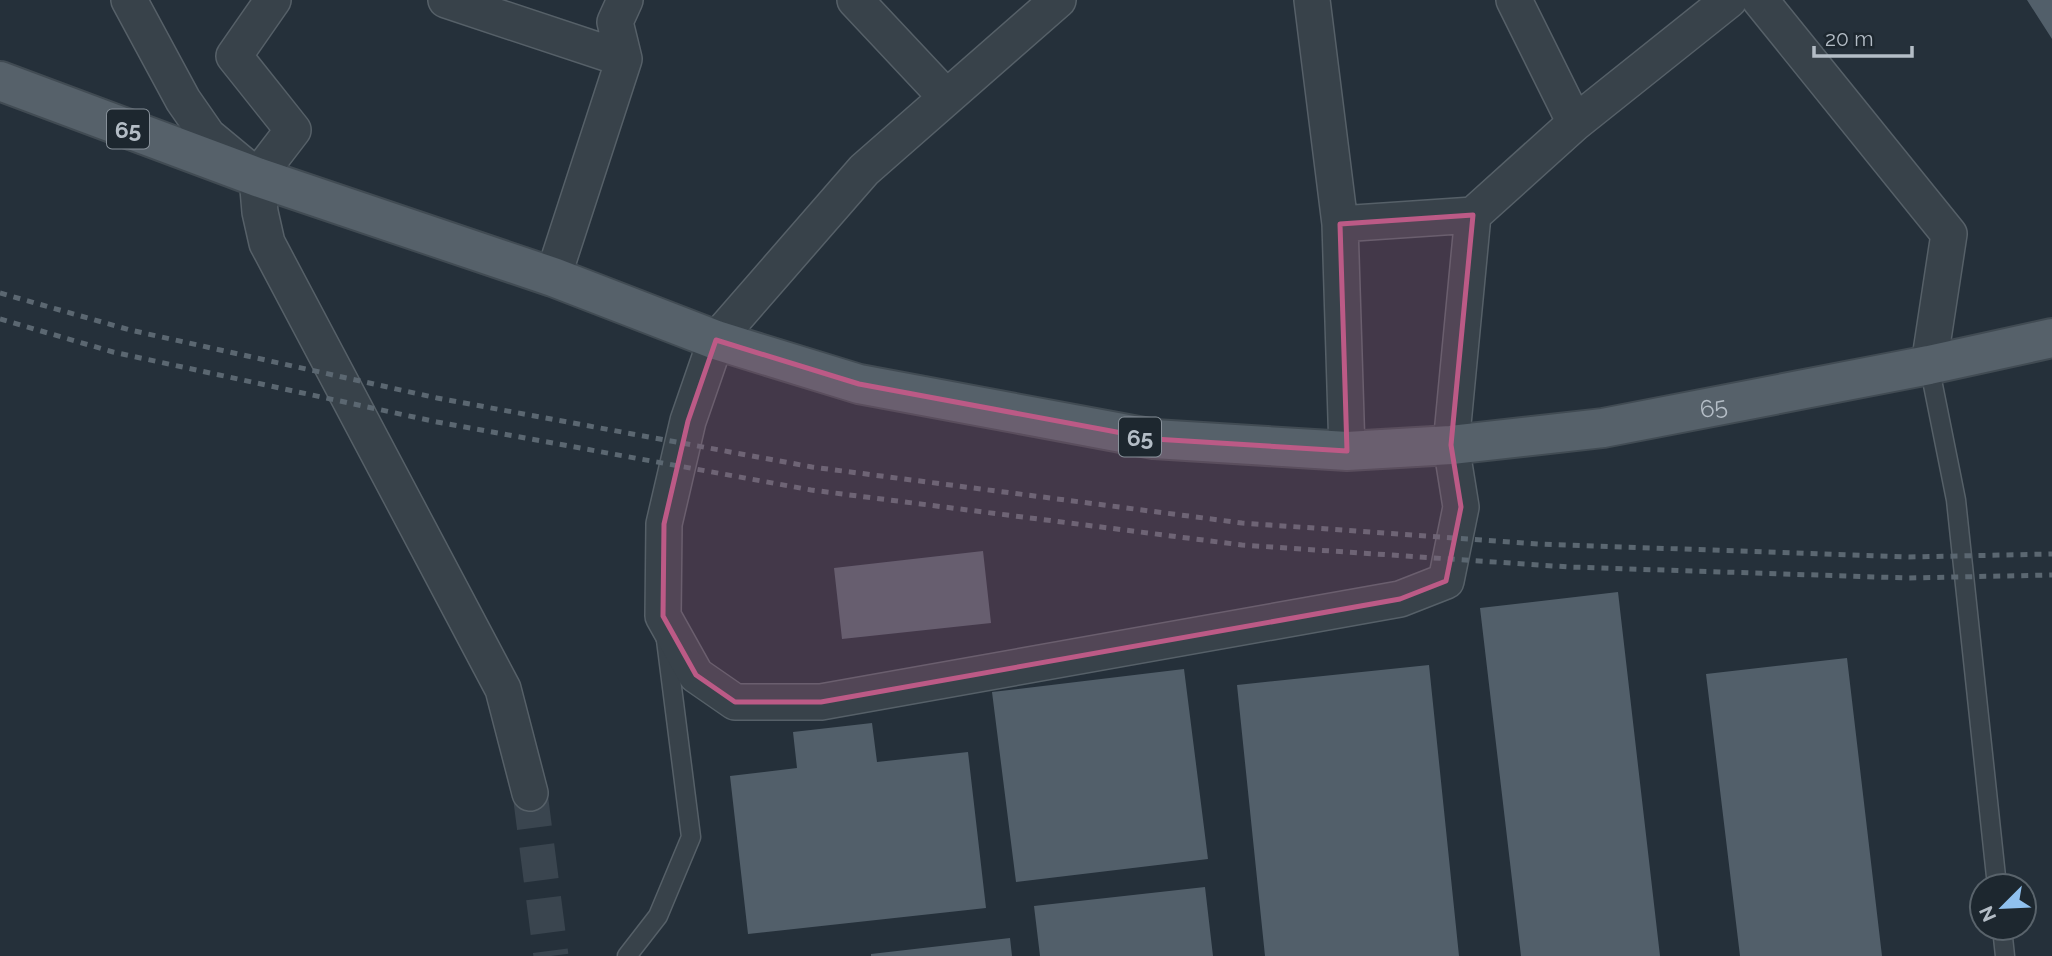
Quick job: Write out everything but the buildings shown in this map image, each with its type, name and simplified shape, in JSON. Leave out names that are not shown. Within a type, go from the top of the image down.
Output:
[{"type":"main road","name":"65","points":[[0,80],[257,177],[553,277],[716,340],[859,384],[1154,439],[1348,451],[1451,444],[1603,428],[1929,365],[2052,338]]},
{"type":"street","points":[[129,0],[183,100],[208,136],[257,177]]},
{"type":"street","points":[[273,0],[234,56],[293,130],[257,177],[260,212],[267,243],[503,689],[530,793]]},
{"type":"street","points":[[446,0],[624,60]]},
{"type":"street","points":[[553,277],[624,60],[615,22],[625,0]]},
{"type":"street","points":[[855,0],[946,97]]},
{"type":"street","points":[[1058,0],[864,170],[716,340],[688,421],[664,524],[663,616],[696,675],[735,702],[821,702],[1400,599],[1446,581],[1461,507],[1451,444],[1473,215]]},
{"type":"street","points":[[1312,0],[1340,224],[1348,451]]},
{"type":"street","points":[[1514,0],[1575,122]]},
{"type":"street","points":[[1340,224],[1473,215],[1575,122],[1729,0]]},
{"type":"street","points":[[1760,0],[1949,234],[1929,365]]},
{"type":"lane","points":[[1929,365],[1956,500],[1996,872]]},
{"type":"lane","points":[[627,956],[658,916],[691,837],[663,616]]},
{"type":"highlighted area","points":[[1473,215],[1451,445],[1461,507],[1446,581],[1400,599],[821,702],[735,702],[696,675],[663,616],[664,524],[688,421],[716,340],[859,384],[1154,439],[1347,451],[1340,224]]},
{"type":"tunnel","points":[[530,793],[551,956]]},
{"type":"railway","points":[[0,293],[130,330],[437,398],[812,467],[1242,523],[1539,544],[1909,557],[2052,554]]},
{"type":"railway","points":[[0,319],[113,352],[437,422],[811,490],[1242,545],[1569,567],[1908,578],[2052,575]]}]
